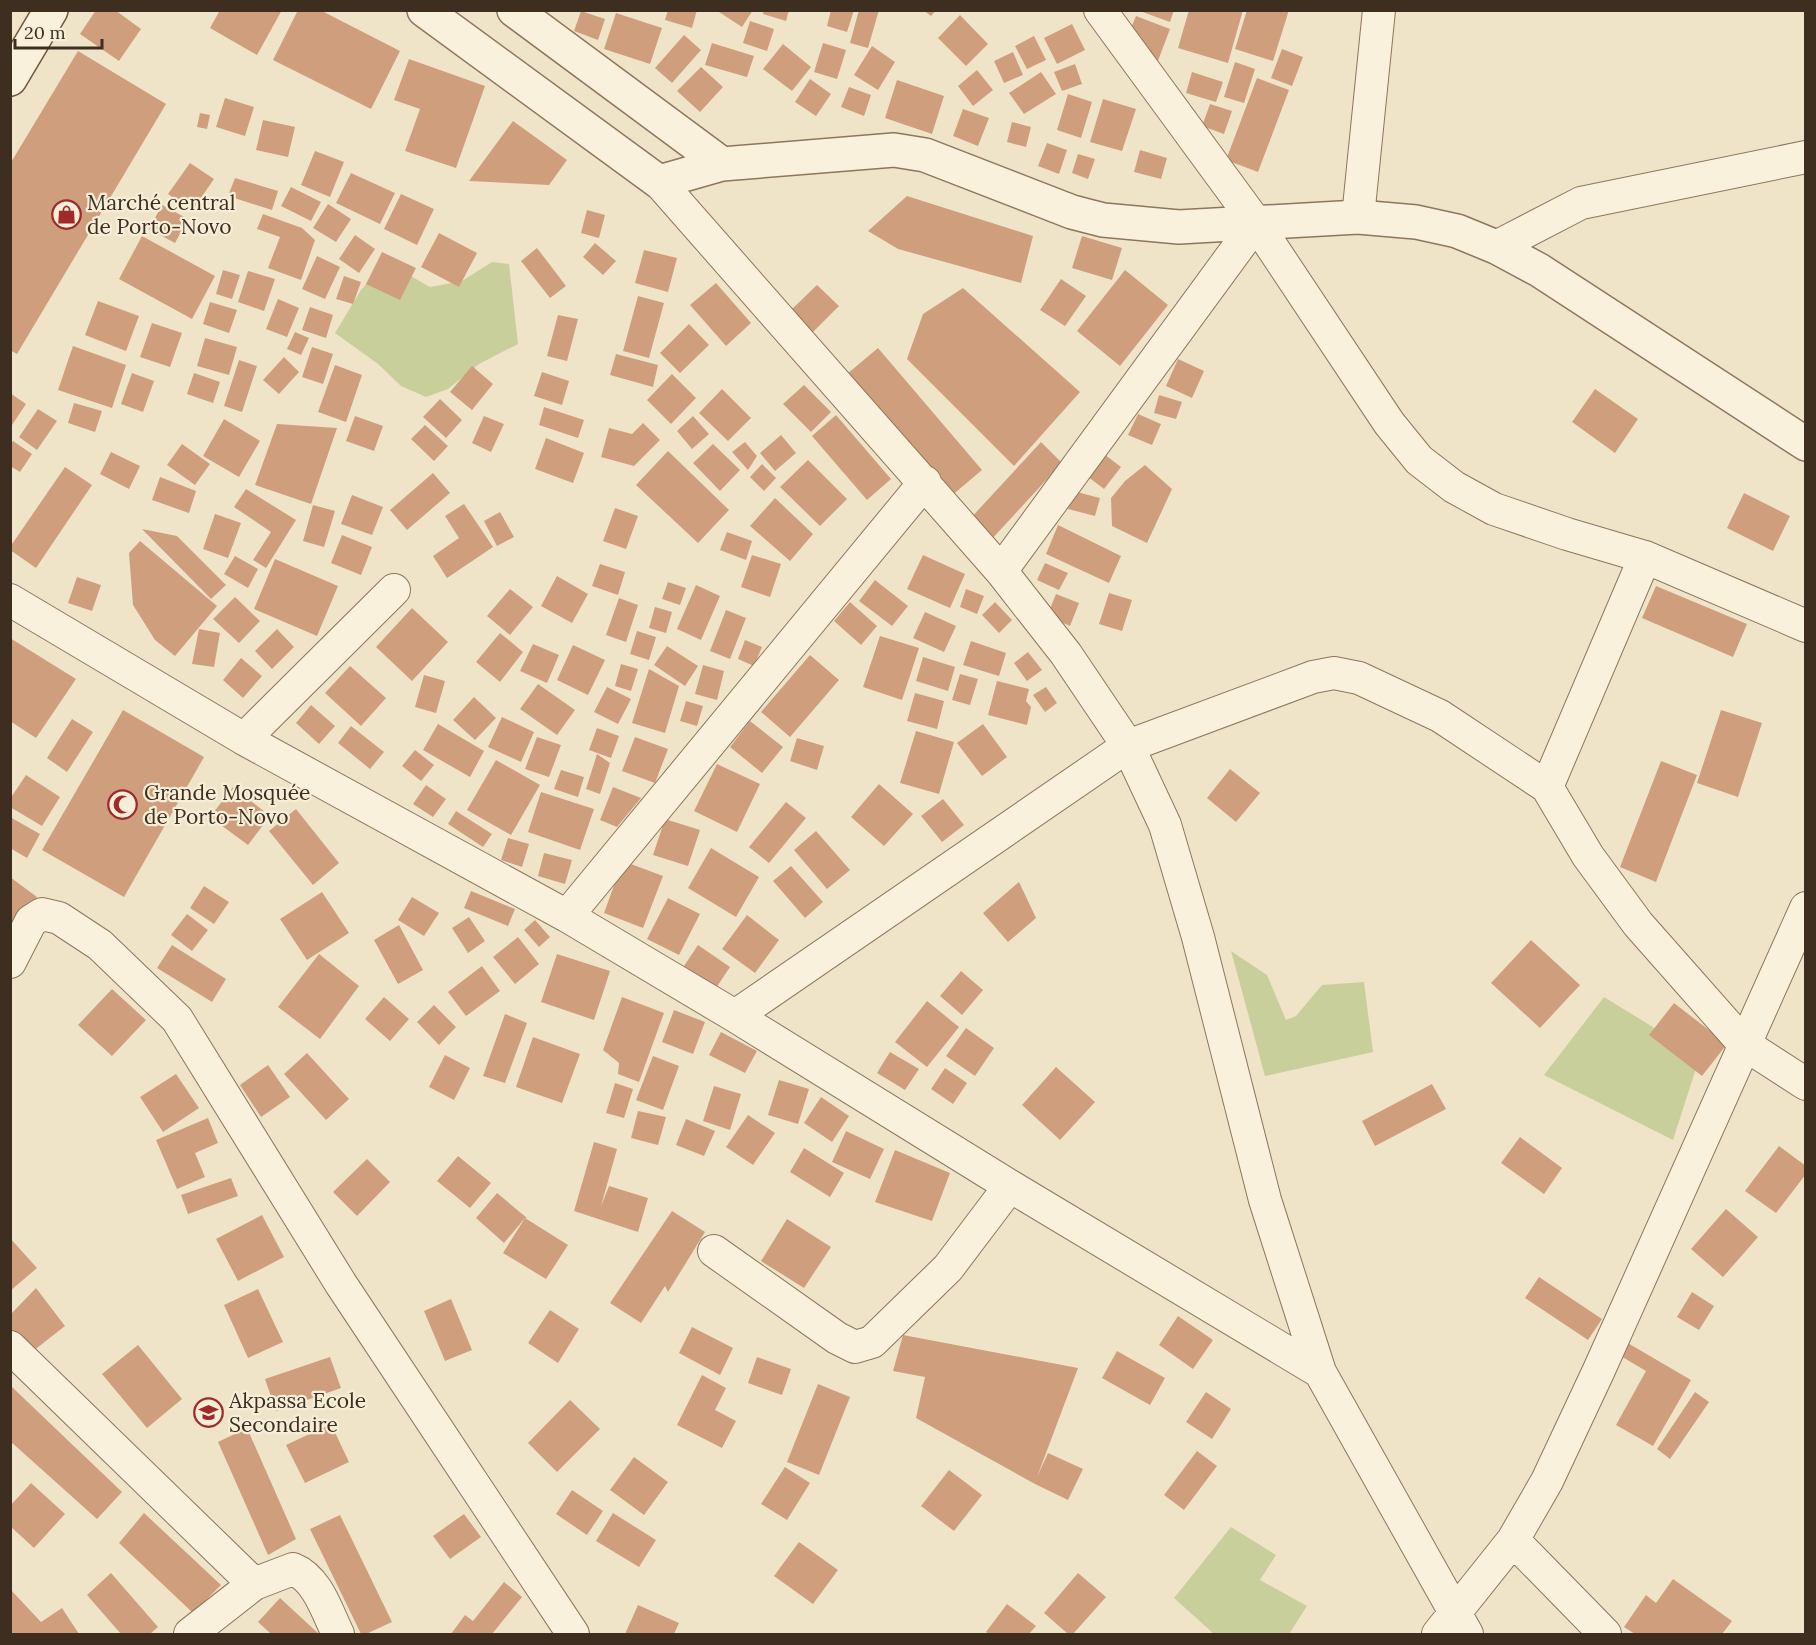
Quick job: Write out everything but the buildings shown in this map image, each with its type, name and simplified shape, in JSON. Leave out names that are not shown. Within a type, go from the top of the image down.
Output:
[{"type":"street","points":[[10,79],[51,10]]},
{"type":"street","points":[[424,10],[659,182],[1001,571],[1066,654],[1128,746],[1165,825],[1198,937],[1265,1200],[1320,1372],[1453,1627],[1513,1540],[1547,1482],[1806,908]]},
{"type":"street","points":[[514,10],[722,164]]},
{"type":"street","points":[[1100,10],[1256,223],[1389,423],[1419,460],[1454,487],[1494,509],[1645,557],[1806,626]]},
{"type":"street","points":[[1358,217],[1379,10]]},
{"type":"street","points":[[659,182],[722,164],[894,150],[925,155],[1072,212],[1103,220],[1179,226],[1358,217],[1416,222],[1457,231],[1496,247],[1539,270],[1806,444]]},
{"type":"street","points":[[1496,247],[1581,203],[1806,157]]},
{"type":"street","points":[[1001,571],[1256,223]]},
{"type":"street","points":[[567,916],[925,482]]},
{"type":"street","points":[[1547,787],[1645,557]]},
{"type":"street","points":[[244,739],[394,590]]},
{"type":"street","points":[[10,600],[244,739],[567,916],[1320,1372]]},
{"type":"street","points":[[735,1016],[1128,746],[1313,677],[1334,673],[1359,678],[1440,716],[1547,787],[1588,856],[1638,924],[1744,1044],[1806,1084]]},
{"type":"street","points":[[10,962],[31,921],[42,914],[59,918],[100,945],[177,1019],[341,1284],[573,1635]]},
{"type":"street","points":[[714,1251],[837,1338],[855,1347],[872,1342],[948,1268],[1010,1186]]},
{"type":"street","points":[[10,1347],[254,1584]]},
{"type":"street","points":[[1513,1540],[1605,1635]]},
{"type":"street","points":[[190,1635],[254,1584],[293,1569],[304,1573],[312,1582],[338,1635]]},
{"type":"green space","points":[[492,262],[509,264],[518,344],[479,364],[448,389],[426,397],[401,386],[378,364],[335,333],[361,290],[382,266],[409,275],[430,287],[462,281]]},
{"type":"green space","points":[[1231,951],[1267,975],[1286,1020],[1296,1016],[1322,985],[1364,982],[1373,1052],[1265,1076]]},
{"type":"green space","points":[[1604,997],[1700,1056],[1673,1140],[1544,1075]]},
{"type":"green space","points":[[1231,1527],[1276,1555],[1260,1580],[1307,1606],[1289,1634],[1214,1634],[1174,1598]]},
{"type":"place","name":"Marché central de Porto-Novo","points":[[66,214]]},
{"type":"place","name":"Grande Mosquée de Porto-Novo","points":[[123,804]]},
{"type":"place","name":"Akpassa Ecole Secondaire","points":[[208,1412]]}]
